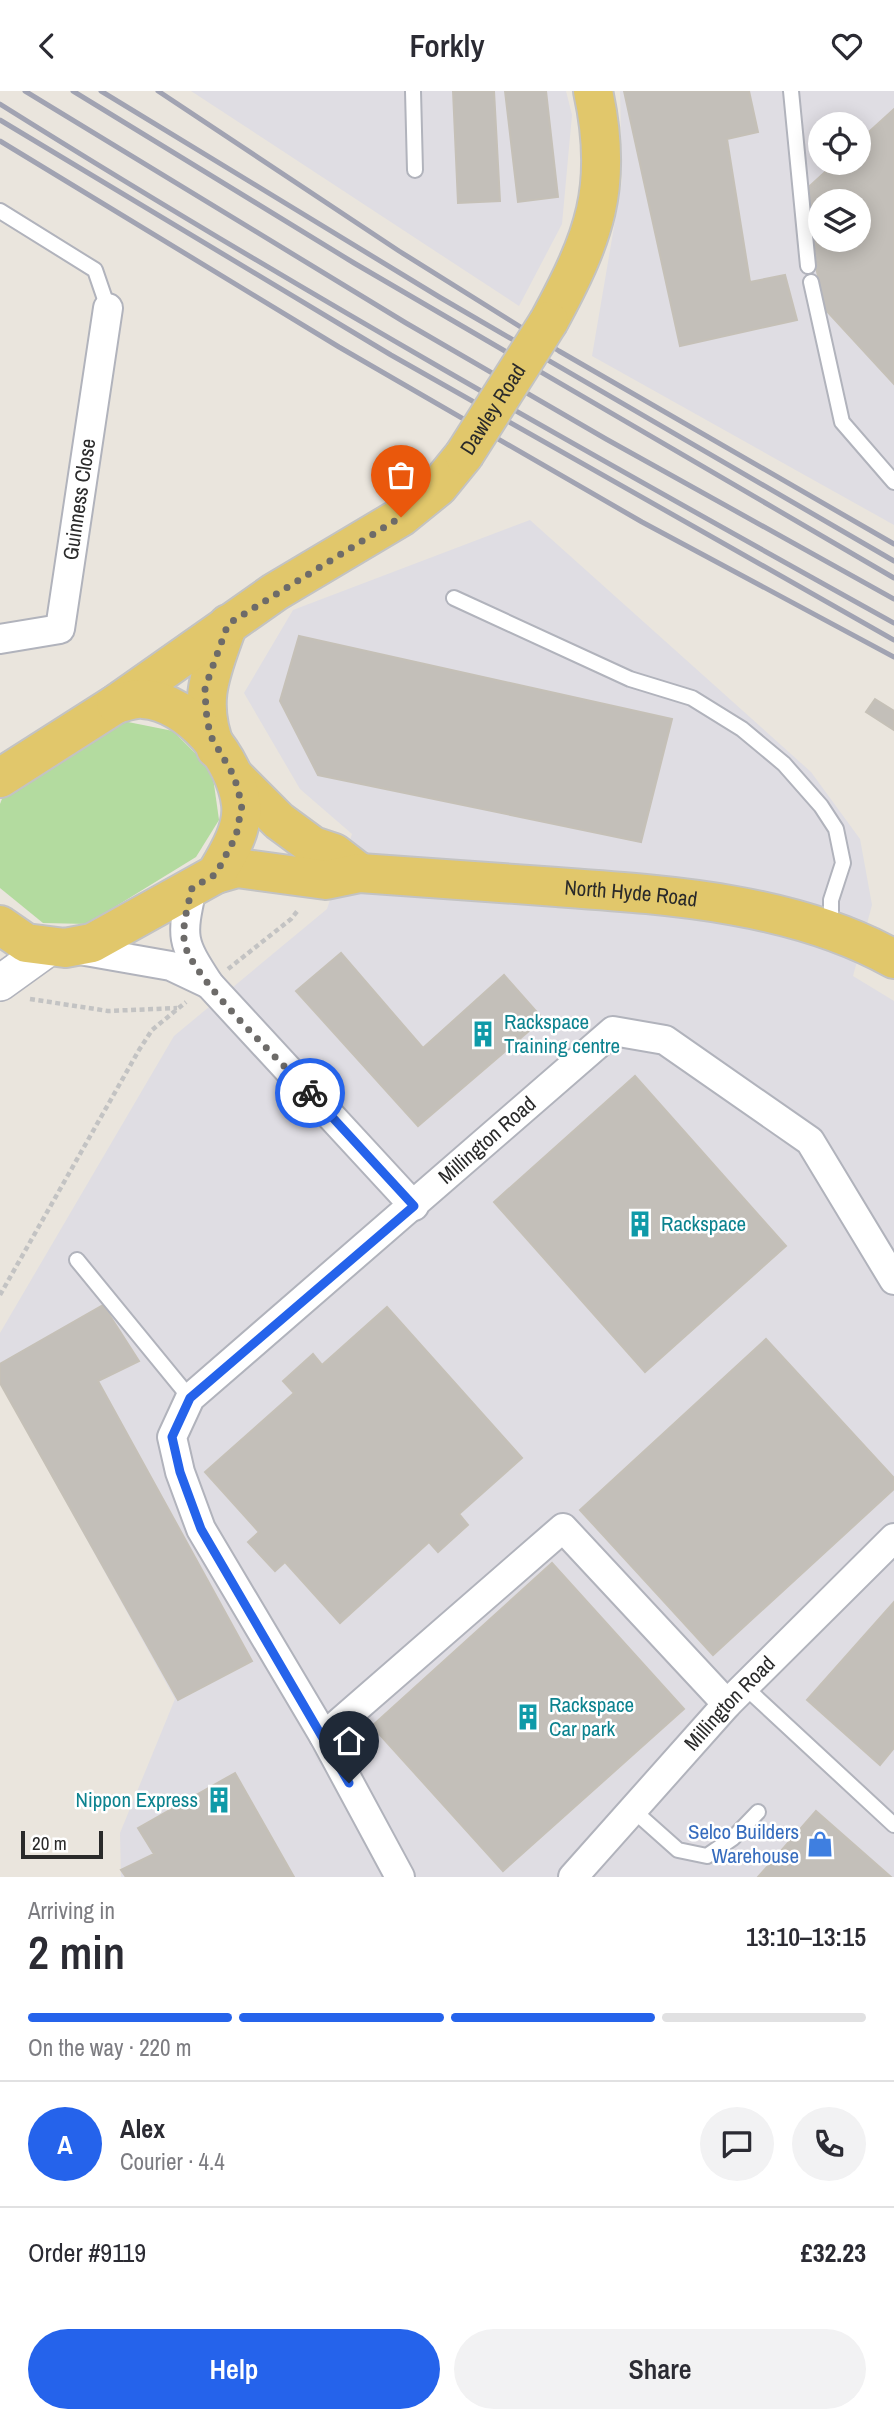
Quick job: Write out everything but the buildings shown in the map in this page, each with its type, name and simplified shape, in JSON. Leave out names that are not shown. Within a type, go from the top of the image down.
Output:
[{"type":"main road","name":"Dawley Road","points":[[0,778],[116,704],[228,624],[401,517],[438,487],[464,455],[549,321],[579,266],[600,204],[602,156],[593,91]]},
{"type":"main road","name":"Dawley Road","points":[[204,881],[236,836],[242,805],[206,711],[205,688],[228,624]]},
{"type":"main road","name":"Dawley Road","points":[[116,704],[142,699],[175,708],[198,725],[225,762]]},
{"type":"main road","points":[[225,762],[279,821],[313,846],[334,853],[360,873]]},
{"type":"main road","name":"North Hyde Road","points":[[204,881],[237,868],[326,880],[360,873],[651,894],[745,909],[831,931],[894,959]]},
{"type":"main road","points":[[0,925],[26,943],[57,947],[92,943],[204,881]]},
{"type":"street","name":"Guinness Close","points":[[0,639],[60,629],[108,307]]},
{"type":"street","points":[[204,881],[184,924],[187,950],[218,977],[414,1206]]},
{"type":"street","points":[[12,990],[57,947],[171,966],[218,977]]},
{"type":"street","name":"Millington Road","points":[[400,1877],[324,1735],[201,1529],[180,1472],[172,1437],[190,1398],[613,1031],[664,1040],[810,1140],[894,1279]]},
{"type":"street","points":[[324,1735],[563,1528],[736,1695]]},
{"type":"street","name":"Millington Road","points":[[573,1877],[736,1695],[894,1538]]},
{"type":"lane","points":[[413,91],[415,170]]},
{"type":"lane","points":[[791,91],[808,266]]},
{"type":"lane","points":[[0,211],[95,270],[108,307]]},
{"type":"lane","points":[[811,282],[842,422],[894,482]]},
{"type":"lane","points":[[454,598],[630,678],[692,698],[742,729],[784,764],[821,806],[836,829],[843,863],[831,900],[831,931]]},
{"type":"lane","points":[[77,1260],[190,1398]]},
{"type":"lane","points":[[736,1695],[894,1825]]},
{"type":"lane","points":[[633,1810],[678,1850],[708,1856],[733,1838],[758,1812]]},
{"type":"path","points":[[218,977],[292,919],[297,913],[301,898]]},
{"type":"path","points":[[0,1295],[139,1050],[152,1030],[178,1008],[108,1011],[12,990]]},
{"type":"shaded area","points":[[191,91],[566,91],[572,115],[562,224],[519,306]]},
{"type":"shaded area","points":[[620,91],[894,91],[894,525],[592,356],[622,180]]},
{"type":"shaded area","points":[[530,520],[811,772],[860,839],[872,905],[853,976],[894,1001],[894,1877],[121,1877],[120,1833],[175,1699],[0,1383],[0,1333],[174,1036],[327,909],[352,834],[300,789],[244,693],[293,610]]},
{"type":"green space","points":[[118,720],[173,731],[212,770],[219,820],[196,857],[87,924],[43,923],[0,888],[0,804],[5,791]]},
{"type":"railway","points":[[25,91],[406,323],[606,439],[894,599]]},
{"type":"railway","points":[[73,91],[354,263],[894,578]]},
{"type":"railway","points":[[101,91],[441,298],[894,561]]},
{"type":"railway","points":[[158,91],[399,251],[559,351],[894,544]]},
{"type":"railway","points":[[0,104],[332,305],[894,623]]},
{"type":"railway","points":[[0,120],[391,355],[894,640]]},
{"type":"railway","points":[[0,141],[339,347],[642,522],[894,657]]},
{"type":"way so far","points":[[310,1093],[209,984],[187,950],[184,924],[192,888],[216,874],[236,836],[242,805],[234,776],[210,735],[205,688],[228,624],[275,592],[401,517]]},
{"type":"place","name":"Rackspace Training centre","points":[[483,1034]]},
{"type":"place","name":"Rackspace","points":[[640,1224]]},
{"type":"place","name":"Rackspace Car park","points":[[528,1717]]},
{"type":"place","name":"Nippon Express","points":[[219,1800]]},
{"type":"place","name":"Selco Builders Warehouse","points":[[820,1844]]},
{"type":"route","points":[[310,1093],[414,1206],[190,1398],[172,1437],[180,1472],[201,1529],[324,1735],[349,1783]]}]
